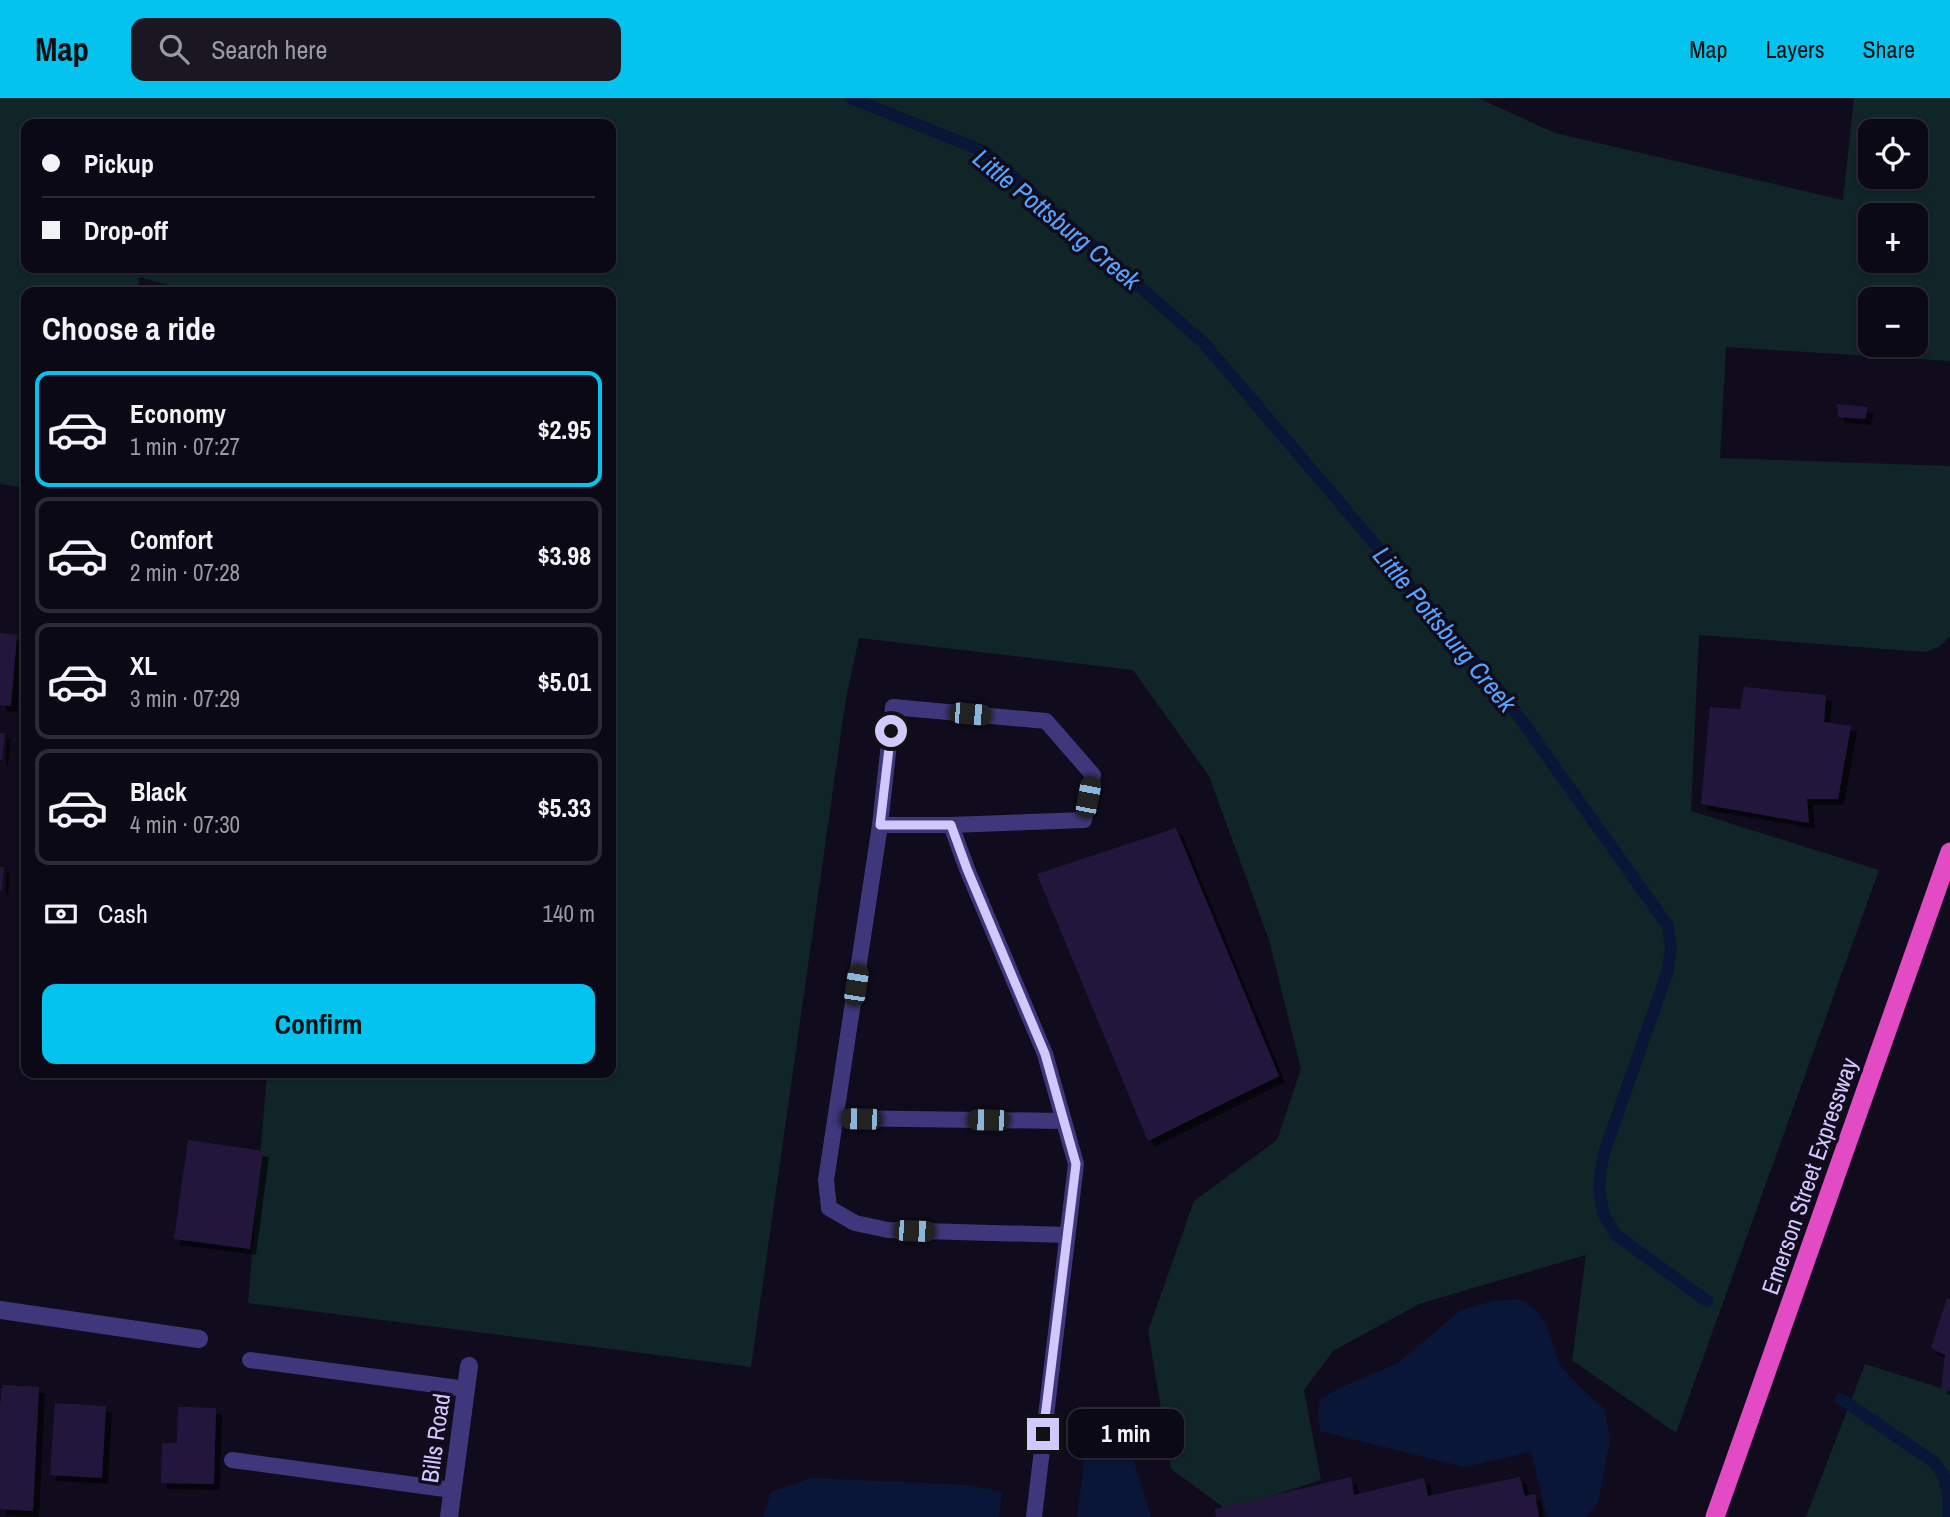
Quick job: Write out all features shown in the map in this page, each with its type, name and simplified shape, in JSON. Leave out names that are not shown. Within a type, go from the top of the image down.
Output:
[{"type":"highway","name":"Emerson Street Expressway","points":[[1715,1517],[1950,852]]},
{"type":"street","points":[[0,1310],[199,1339]]},
{"type":"street","name":"Bills Road","points":[[449,1517],[469,1366]]},
{"type":"lane","points":[[880,825],[1084,820],[1093,775],[1046,721],[893,707],[880,825],[826,1180],[829,1208],[855,1223],[888,1230],[1067,1236]]},
{"type":"lane","points":[[951,825],[1045,1054],[1076,1164],[1034,1517]]},
{"type":"lane","points":[[836,1118],[1064,1121]]},
{"type":"lane","points":[[250,1360],[466,1389]]},
{"type":"lane","points":[[232,1461],[452,1490]]},
{"type":"green space","points":[[0,98],[1478,98],[1555,133],[1843,200],[1854,98],[1950,98],[1950,361],[1886,357],[1928,357],[1928,287],[1858,287],[1858,355],[1726,347],[1720,458],[1950,466],[1950,636],[1939,647],[1925,652],[1699,635],[1691,811],[1879,870],[1676,1433],[1572,1360],[1586,1255],[1419,1304],[1333,1351],[1304,1390],[1321,1480],[1227,1510],[1171,1469],[1148,1331],[1194,1201],[1277,1140],[1301,1069],[1269,940],[1209,776],[1133,670],[859,638],[846,698],[751,1367],[248,1303],[267,1078],[616,1078],[616,287],[175,287],[139,277],[138,287],[21,287],[21,487],[0,484]]},
{"type":"green space","points":[[1865,1364],[1950,1391],[1950,1517],[1806,1517]]},
{"type":"water","points":[[1519,1299],[1535,1309],[1547,1326],[1560,1365],[1605,1409],[1610,1440],[1598,1502],[1586,1517],[1547,1517],[1531,1452],[1465,1467],[1320,1431],[1320,1400],[1339,1388],[1398,1363],[1461,1310],[1493,1301]]},
{"type":"water","points":[[1104,1435],[1115,1436],[1129,1445],[1151,1517],[1077,1517],[1086,1448]]},
{"type":"water","points":[[812,1478],[968,1485],[1002,1492],[999,1517],[763,1517],[771,1492]]},
{"type":"building","points":[[1837,404],[1868,407],[1865,419],[1838,417]]},
{"type":"building","points":[[0,633],[17,635],[11,706],[0,705]]},
{"type":"building","points":[[1744,687],[1826,695],[1824,722],[1851,726],[1838,799],[1807,799],[1809,823],[1701,804],[1710,707],[1740,709]]},
{"type":"building","points":[[0,733],[5,733],[2,760],[0,760]]},
{"type":"building","points":[[1176,828],[1279,1076],[1148,1141],[1037,874]]},
{"type":"building","points":[[0,867],[4,867],[2,890],[0,890]]},
{"type":"building","points":[[188,1140],[263,1151],[250,1249],[174,1239]]},
{"type":"building","points":[[1947,1298],[1950,1299],[1950,1391],[1941,1388],[1945,1355],[1931,1348]]},
{"type":"building","points":[[2,1385],[39,1387],[33,1511],[0,1509]]},
{"type":"building","points":[[55,1403],[106,1406],[102,1478],[50,1475]]},
{"type":"building","points":[[178,1407],[216,1408],[214,1484],[161,1483],[162,1443],[177,1443]]},
{"type":"building","points":[[1351,1477],[1354,1495],[1424,1478],[1428,1496],[1520,1477],[1525,1496],[1535,1494],[1539,1517],[1216,1517],[1215,1509]]},
{"type":"waterway","name":"Little Pottsburg Creek","points":[[851,98],[985,152],[1203,342],[1505,697],[1668,926],[1671,948],[1668,970],[1603,1156],[1599,1187],[1603,1213],[1616,1235],[1707,1301]]},
{"type":"waterway","name":"Little Pottsburg Creek","points":[[1841,1399],[1934,1462],[1945,1478],[1948,1517]]},
{"type":"route","points":[[891,731],[880,825],[951,825],[1045,1054],[1076,1164],[1043,1434]]}]
